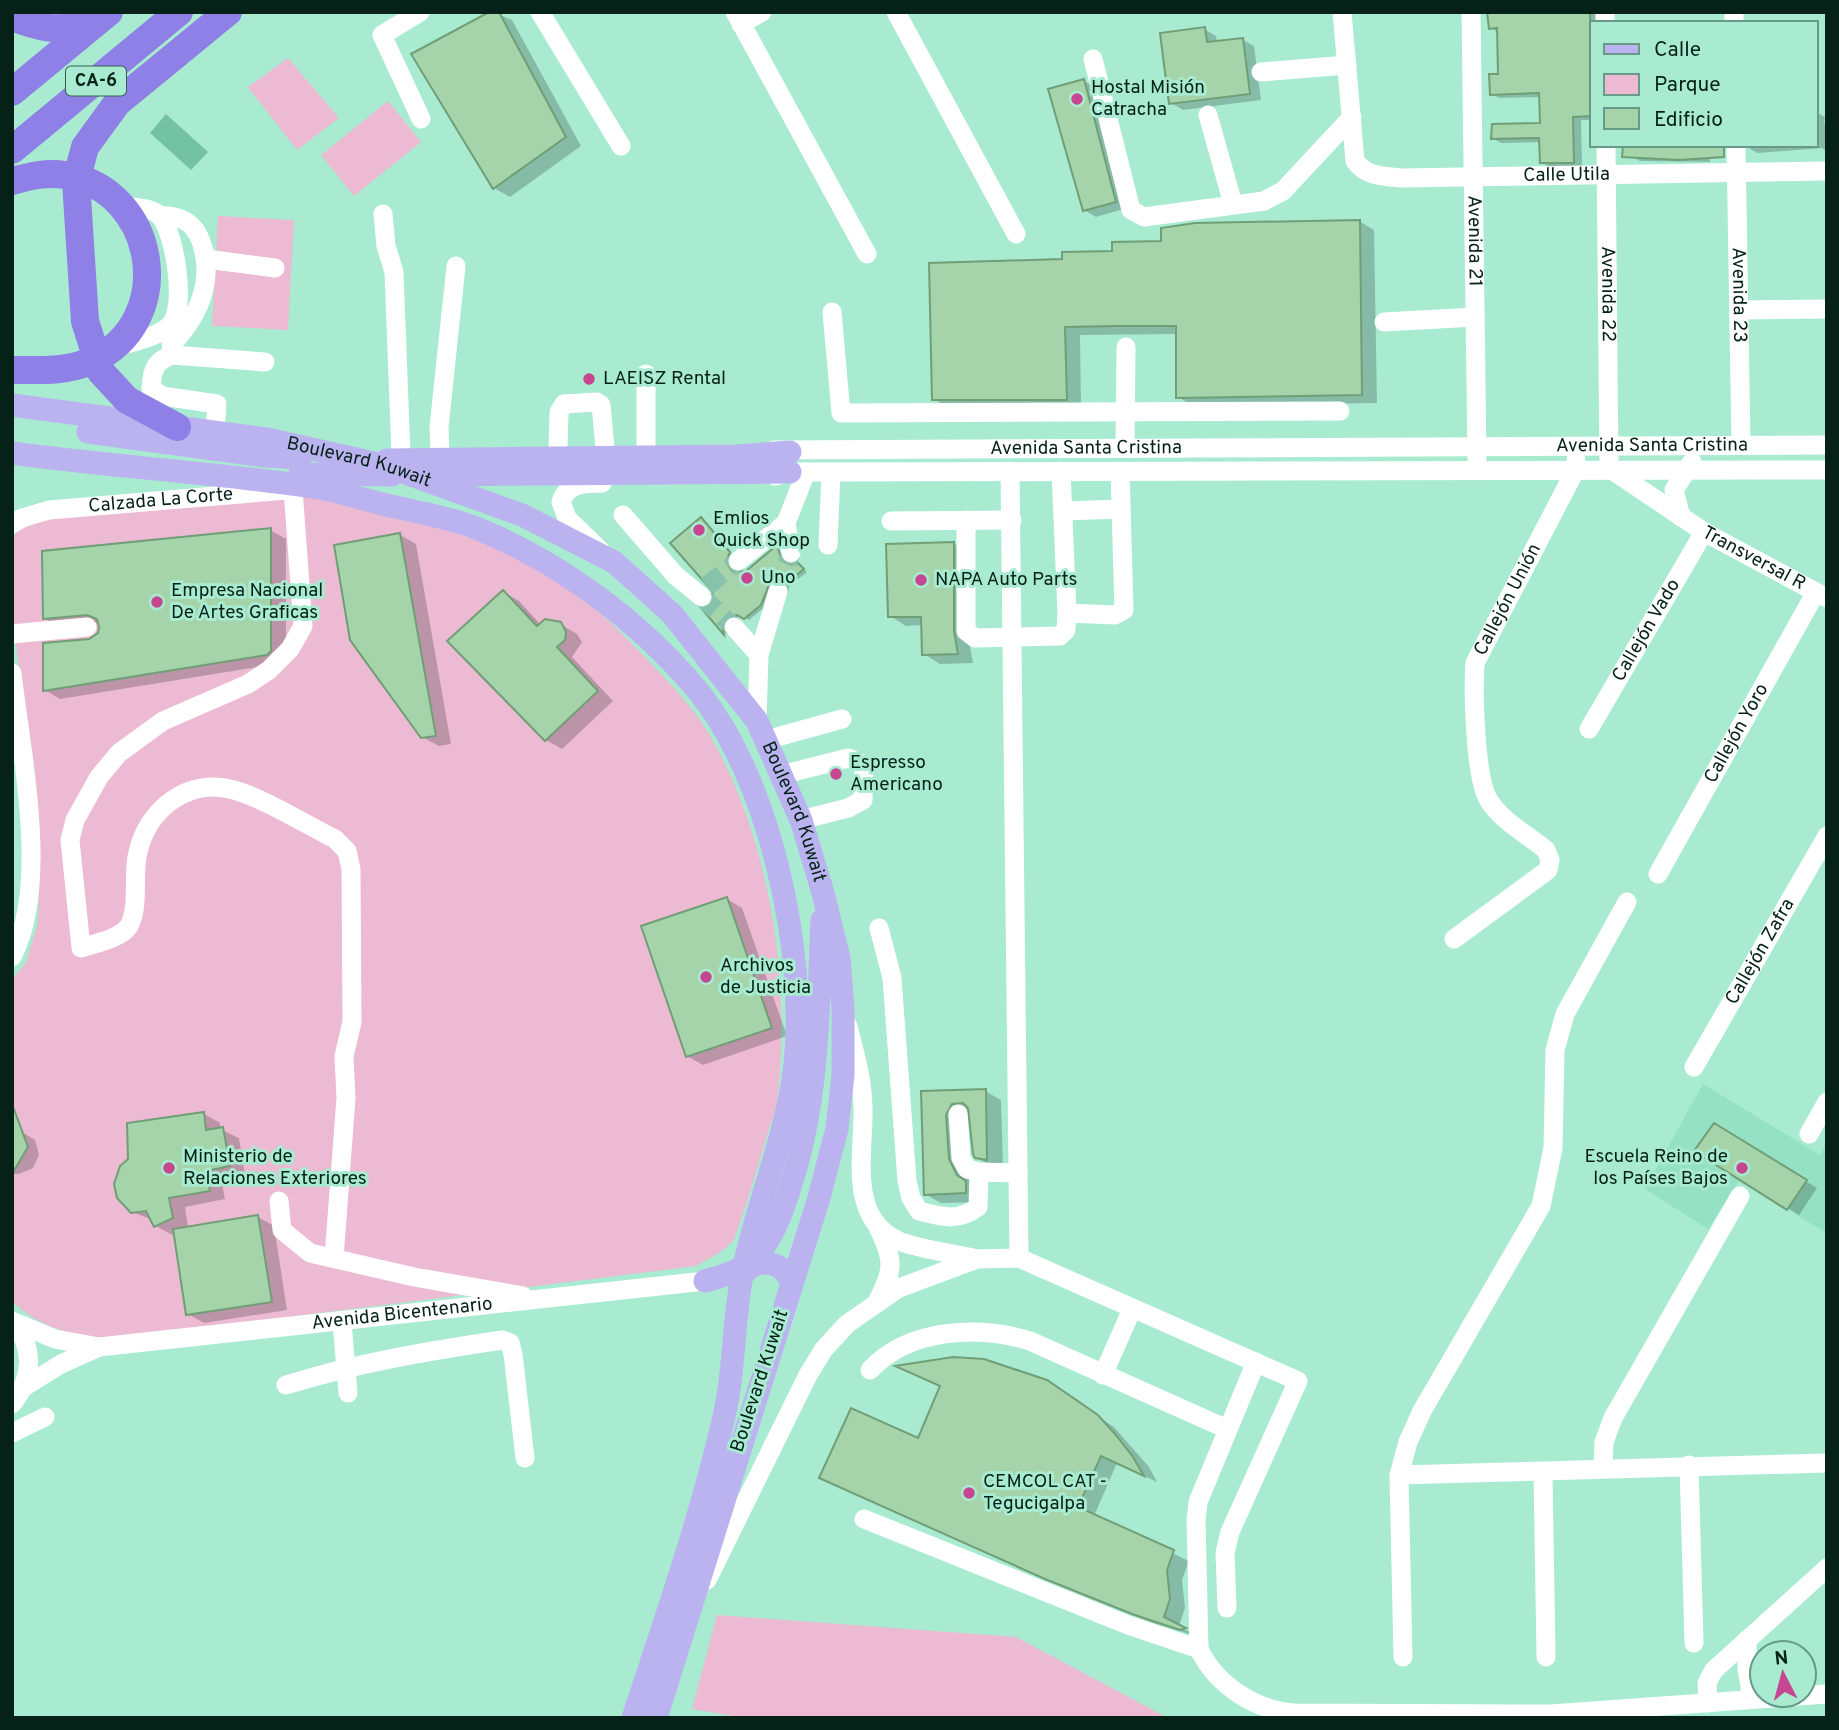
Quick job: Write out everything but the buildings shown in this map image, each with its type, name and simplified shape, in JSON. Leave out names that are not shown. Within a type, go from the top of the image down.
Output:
[{"type":"highway","points":[[12,18],[39,27],[71,29],[99,12]]},
{"type":"highway","name":"CA-6","points":[[12,92],[108,12]]},
{"type":"highway","name":"CA-6","points":[[12,150],[179,12]]},
{"type":"highway","points":[[177,428],[127,400],[101,372],[88,337],[76,189],[80,162],[90,138],[117,103],[228,12]]},
{"type":"highway","points":[[12,181],[41,174],[64,174],[96,186],[124,206],[137,225],[149,268],[147,291],[140,313],[128,332],[112,348],[71,368],[12,370]]},
{"type":"main road","name":"Boulevard Kuwait","points":[[12,405],[215,432],[343,454],[396,469],[522,515],[614,562],[672,614],[761,730],[801,820],[839,958],[844,1009],[843,1075],[837,1129],[811,1223],[685,1625],[667,1647],[633,1718]]},
{"type":"main road","points":[[12,418],[141,441],[265,456],[359,460],[795,465]]},
{"type":"main road","points":[[12,441],[264,472],[471,475],[737,464]]},
{"type":"main road","name":"Boulevard Kuwait","points":[[12,453],[304,488],[467,524],[514,545],[599,598],[662,653],[699,693],[737,754],[766,828],[788,917],[796,1005],[795,1063],[785,1124],[758,1212],[743,1275],[726,1407],[667,1647],[656,1718]]},
{"type":"main road","points":[[705,1281],[737,1270],[752,1261],[763,1248],[782,1213],[806,1131],[818,1012],[823,893]]},
{"type":"main road","points":[[788,917],[818,1012]]},
{"type":"main road","points":[[758,1212],[767,1227],[778,1233],[796,1234],[811,1223]]},
{"type":"main road","points":[[743,1275],[755,1264],[771,1263],[785,1270],[792,1284]]},
{"type":"street","points":[[420,12],[382,35],[421,119]]},
{"type":"street","points":[[540,12],[621,146]]},
{"type":"street","points":[[762,12],[738,18],[867,254]]},
{"type":"street","points":[[896,12],[1017,234]]},
{"type":"street","points":[[1094,59],[1131,210],[1144,217],[1264,201],[1283,191],[1352,117],[1342,12]]},
{"type":"street","name":"Avenida 21","points":[[1471,12],[1477,469]]},
{"type":"street","points":[[1261,72],[1347,65]]},
{"type":"street","points":[[1208,116],[1233,204]]},
{"type":"street","name":"Calle Utila","points":[[1352,117],[1355,161],[1362,170],[1374,175],[1401,178],[1827,172]]},
{"type":"street","name":"Avenida 22","points":[[1606,147],[1609,444]]},
{"type":"street","name":"Avenida 23","points":[[1736,147],[1741,444]]},
{"type":"street","points":[[124,206],[152,210],[159,215],[182,219],[199,233],[208,277],[190,325],[172,341],[152,372],[152,388],[162,396],[217,404],[215,432]]},
{"type":"street","points":[[383,214],[386,246],[394,272],[401,455]]},
{"type":"street","points":[[159,215],[174,257],[178,290],[172,341]]},
{"type":"street","points":[[206,259],[275,268]]},
{"type":"street","points":[[440,453],[439,427],[456,266]]},
{"type":"street","points":[[1739,310],[1827,309]]},
{"type":"street","points":[[832,312],[838,406],[841,413],[1340,411]]},
{"type":"street","points":[[1384,322],[1475,317]]},
{"type":"street","points":[[112,348],[172,341],[265,362]]},
{"type":"street","points":[[1125,448],[1126,346]]},
{"type":"street","points":[[646,374],[646,447]]},
{"type":"street","points":[[558,449],[559,412],[564,404],[575,402],[597,402],[601,405],[605,448]]},
{"type":"street","name":"Callejón Unión","points":[[1454,939],[1548,870],[1550,860],[1546,850],[1488,800],[1482,783],[1473,687],[1475,663],[1479,654],[1576,469],[1577,444]]},
{"type":"street","points":[[1609,444],[1609,468]]},
{"type":"street","name":"Transversal R","points":[[1682,517],[1674,490],[1701,444]]},
{"type":"street","name":"Avenida Santa Cristina","points":[[343,454],[401,455],[738,445],[795,465],[831,472],[1609,468],[1827,470]]},
{"type":"street","name":"Avenida Santa Cristina","points":[[614,562],[564,513],[562,497],[569,488],[592,484],[743,483],[795,465],[1125,448],[1827,445]]},
{"type":"street","points":[[790,553],[786,523],[795,465]]},
{"type":"street","name":"Transversal R","points":[[1609,468],[1704,532],[1821,595]]},
{"type":"street","points":[[1010,471],[1014,636],[1019,1258]]},
{"type":"street","points":[[966,520],[966,631],[975,638],[1060,636],[1066,630],[1067,613],[1061,471]]},
{"type":"street","points":[[1067,613],[1115,615],[1124,610],[1121,471]]},
{"type":"street","points":[[828,545],[831,472]]},
{"type":"street","points":[[304,488],[303,626],[289,649],[248,684],[163,721],[118,753],[86,796],[75,820],[70,840],[81,948],[122,933],[130,925],[135,863],[141,841],[163,805],[186,792],[208,787],[233,790],[335,839],[347,851],[351,869],[352,1022],[344,1056],[345,1098],[334,1258]]},
{"type":"street","name":"Calzada La Corte","points":[[12,524],[35,513],[49,510],[304,488]]},
{"type":"street","points":[[1063,511],[1122,509]]},
{"type":"street","points":[[623,515],[676,576],[702,592],[672,614]]},
{"type":"street","points":[[891,521],[1012,520]]},
{"type":"street","points":[[738,561],[786,523]]},
{"type":"street","name":"Callejón Vado","points":[[1589,729],[1704,532]]},
{"type":"street","points":[[778,591],[759,655],[761,730],[842,719]]},
{"type":"street","name":"Callejón Yoro","points":[[1658,874],[1821,595]]},
{"type":"street","points":[[12,634],[88,627]]},
{"type":"street","points":[[734,627],[759,655]]},
{"type":"street","points":[[12,673],[15,719],[29,825],[31,884],[29,913],[12,957]]},
{"type":"street","points":[[781,775],[848,758],[862,764],[863,800],[848,808],[801,820]]},
{"type":"street","name":"Callejón Zafra","points":[[1694,1067],[1827,836]]},
{"type":"street","points":[[1403,1657],[1399,1475],[1408,1441],[1422,1411],[1541,1206],[1553,1148],[1555,1050],[1564,1014],[1626,902]]},
{"type":"street","points":[[879,928],[892,978],[906,1181],[911,1198],[919,1211],[948,1219],[966,1216],[978,1208],[979,1172]]},
{"type":"street","points":[[844,1009],[859,1067],[862,1100],[859,1165],[862,1192],[891,1256],[890,1279],[877,1301]]},
{"type":"street","points":[[1809,1134],[1827,1102]]},
{"type":"street","points":[[958,1114],[961,1158],[967,1169],[979,1172],[1018,1172]]},
{"type":"street","points":[[1603,1468],[1604,1443],[1613,1418],[1740,1196]]},
{"type":"street","points":[[279,1201],[282,1230],[310,1253],[414,1277],[544,1300]]},
{"type":"street","points":[[876,1222],[897,1240],[977,1259],[1019,1258],[1298,1381],[1230,1532],[1225,1553],[1227,1608]]},
{"type":"street","points":[[685,1625],[782,1425],[824,1349],[847,1324],[899,1288],[977,1259]]},
{"type":"street","points":[[412,1315],[421,1308],[425,1297],[422,1286],[414,1277]]},
{"type":"street","name":"Avenida Bicentenario","points":[[24,1387],[61,1364],[99,1348],[705,1281]]},
{"type":"street","points":[[1103,1375],[1132,1309]]},
{"type":"street","points":[[12,1404],[24,1387],[29,1353],[24,1336],[13,1322]]},
{"type":"street","name":"Avenida Bicentenario","points":[[13,1322],[55,1339],[99,1348]]},
{"type":"street","points":[[342,1322],[348,1393]]},
{"type":"street","points":[[870,1370],[883,1356],[913,1341],[974,1331],[1004,1333],[1030,1341],[1227,1429]]},
{"type":"street","points":[[286,1385],[345,1367],[502,1340],[510,1343],[525,1458]]},
{"type":"street","points":[[1256,1362],[1198,1502],[1196,1520],[1199,1650],[1205,1663],[1221,1679],[1255,1703],[1295,1715],[1427,1717],[1551,1716],[1721,1707],[1748,1699]]},
{"type":"street","points":[[12,1433],[45,1417]]},
{"type":"street","points":[[1399,1475],[1827,1463]]},
{"type":"street","points":[[1689,1465],[1694,1643]]},
{"type":"street","points":[[1543,1473],[1546,1657]]},
{"type":"street","points":[[864,1519],[1128,1625],[1199,1650]]},
{"type":"street","points":[[1721,1707],[1710,1676],[1827,1568]]},
{"type":"street","points":[[1747,1640],[1748,1675]]},
{"type":"shaded area","points":[[166,114],[208,152],[191,170],[150,133]]},
{"type":"shaded area","name":"Escuela Reino de los Países Bajos","points":[[1703,1084],[1820,1155],[1827,1142],[1827,1233],[1739,1181],[1708,1229],[1645,1189]]},
{"type":"green space","points":[[288,58],[339,118],[297,150],[248,87]]},
{"type":"green space","points":[[388,101],[421,142],[354,196],[321,155]]},
{"type":"green space","points":[[218,216],[294,220],[288,330],[212,326]]},
{"type":"green space","points":[[313,493],[453,532],[507,553],[548,574],[577,594],[616,628],[699,719],[727,769],[745,812],[770,905],[781,1001],[781,1048],[775,1110],[734,1240],[722,1251],[696,1266],[110,1339],[70,1333],[34,1318],[12,1301],[12,979],[26,963],[38,922],[40,837],[12,612],[12,539],[18,530],[35,518]]},
{"type":"green space","points":[[717,1615],[1016,1637],[1168,1718],[745,1718],[692,1709]]},
{"type":"tunnel","points":[[778,591],[791,553]]},
{"type":"tunnel","points":[[707,586],[738,561]]},
{"type":"tunnel","points":[[702,597],[734,627]]},
{"type":"place","name":"Hostal Misión Catracha","points":[[1077,99]]},
{"type":"place","name":"LAEISZ Rental","points":[[589,379]]},
{"type":"place","name":"Emlios Quick Shop","points":[[699,530]]},
{"type":"place","name":"Uno","points":[[747,578]]},
{"type":"place","name":"NAPA Auto Parts","points":[[921,580]]},
{"type":"place","name":"Empresa Nacional De Artes Graficas","points":[[157,602]]},
{"type":"place","name":"Espresso Americano","points":[[836,774]]},
{"type":"place","name":"Archivos de Justicia","points":[[706,977]]},
{"type":"place","name":"Ministerio de Relaciones Exteriores","points":[[169,1168]]},
{"type":"place","name":"Escuela Reino de los Países Bajos","points":[[1742,1168]]},
{"type":"place","name":"CEMCOL CAT - Tegucigalpa","points":[[969,1493]]}]
